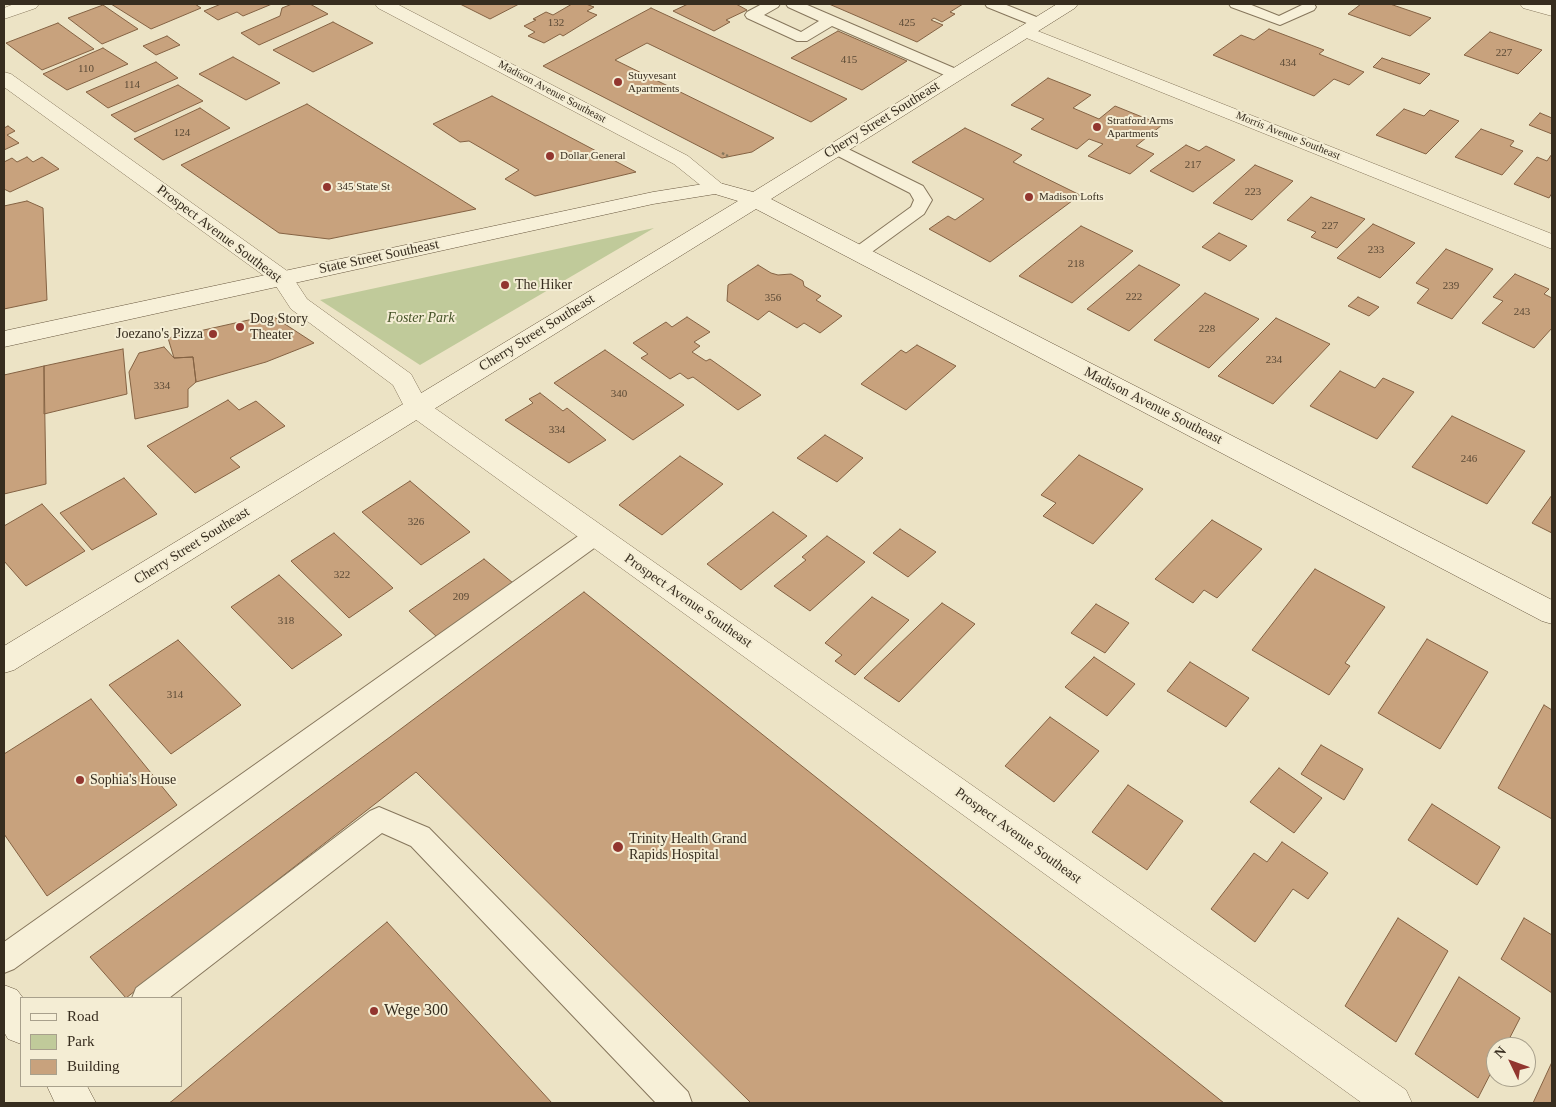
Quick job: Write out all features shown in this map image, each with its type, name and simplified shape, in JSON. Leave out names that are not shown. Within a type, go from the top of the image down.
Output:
[{"type":"street","points":[[4,14],[30,4]]},
{"type":"street","name":"Madison Avenue Southeast","points":[[384,4],[681,160],[716,188]]},
{"type":"street","name":"Cherry Street Southeast","points":[[4,661],[417,408],[1069,4]]},
{"type":"street","points":[[1529,4],[1552,11]]},
{"type":"street","name":"Morris Avenue Southeast","points":[[1032,27],[1552,242]]},
{"type":"street","name":"Prospect Avenue Southeast","points":[[4,78],[282,278],[299,304],[402,380],[417,408],[1393,1103]]},
{"type":"street","name":"State Street Southeast","points":[[4,339],[653,198],[716,188],[754,199]]},
{"type":"street","name":"Madison Avenue Southeast","points":[[754,199],[1552,613]]},
{"type":"street","points":[[4,1002],[20,1025]]},
{"type":"street","points":[[66,1087],[77,1103]]},
{"type":"lane","points":[[773,4],[752,15],[802,38],[831,20]]},
{"type":"lane","points":[[793,4],[955,74]]},
{"type":"lane","points":[[992,4],[1032,27]]},
{"type":"lane","points":[[1236,4],[1280,20],[1309,7]]},
{"type":"lane","points":[[838,148],[917,190],[923,200],[918,210],[859,254]]},
{"type":"lane","points":[[4,959],[596,535]]},
{"type":"lane","points":[[147,997],[379,819],[420,837],[677,1103]]},
{"type":"path","points":[[722,153],[728,156]]},
{"type":"green space","name":"Foster Park","points":[[654,228],[420,365],[320,300]]},
{"type":"building","points":[[111,4],[195,4],[201,8],[151,29]]},
{"type":"building","points":[[221,4],[272,4],[243,16],[237,12],[218,20],[204,11]]},
{"type":"building","points":[[292,4],[310,4],[328,14],[259,45],[241,33],[280,16],[282,8]]},
{"type":"building","points":[[460,4],[519,4],[490,19]]},
{"type":"building","points":[[572,4],[586,4],[594,7],[587,11],[597,15],[563,36],[560,34],[544,43],[528,36],[535,32],[524,26],[536,20],[533,19],[546,12],[553,15]]},
{"type":"building","points":[[688,4],[736,4],[747,10],[726,20],[730,22],[714,31],[673,11]]},
{"type":"building","points":[[829,4],[963,4],[950,12],[955,14],[942,22],[934,18],[931,20],[943,25],[917,42]]},
{"type":"building","points":[[1361,4],[1390,4],[1431,18],[1410,36],[1348,14]]},
{"type":"building","points":[[103,5],[138,29],[102,44],[68,18]]},
{"type":"building","name":"Stuyvesant Apartments","points":[[651,8],[847,99],[811,122],[647,43],[615,60],[774,138],[752,152],[722,158],[543,66]]},
{"type":"building","points":[[333,22],[373,43],[313,72],[273,50]]},
{"type":"building","points":[[58,23],[94,49],[42,70],[6,43]]},
{"type":"building","points":[[1269,29],[1324,50],[1319,54],[1364,72],[1349,85],[1334,79],[1314,96],[1213,55],[1241,35],[1254,40]]},
{"type":"building","points":[[838,31],[907,61],[862,90],[791,58]]},
{"type":"building","points":[[1490,32],[1542,50],[1518,74],[1464,55]]},
{"type":"building","points":[[167,36],[180,45],[156,55],[143,46]]},
{"type":"building","points":[[103,48],[128,64],[67,90],[43,74]]},
{"type":"building","points":[[233,57],[280,83],[246,100],[199,74]]},
{"type":"building","points":[[1382,58],[1430,74],[1420,84],[1373,67]]},
{"type":"building","points":[[156,62],[178,78],[108,108],[86,92]]},
{"type":"building","name":"Stratford Arms Apartments","points":[[1048,78],[1091,95],[1073,108],[1099,119],[1115,106],[1162,125],[1136,146],[1154,154],[1130,174],[1088,156],[1103,144],[1089,139],[1077,149],[1031,129],[1044,119],[1011,105]]},
{"type":"building","points":[[178,85],[203,101],[135,132],[111,115]]},
{"type":"building","name":"Dollar General","points":[[492,96],[636,172],[535,196],[505,179],[519,170],[469,141],[460,142],[433,124]]},
{"type":"building","name":"345 State St","points":[[307,104],[476,209],[329,239],[279,233],[181,165]]},
{"type":"building","points":[[200,108],[230,128],[163,160],[134,139]]},
{"type":"building","points":[[1404,109],[1424,116],[1430,110],[1459,121],[1426,154],[1376,135]]},
{"type":"building","points":[[1540,113],[1552,118],[1552,134],[1529,125]]},
{"type":"building","points":[[8,126],[15,131],[7,135],[19,143],[4,150],[4,128]]},
{"type":"building","name":"Madison Lofts","points":[[965,128],[1022,155],[1013,162],[1080,195],[990,262],[929,229],[948,216],[955,220],[984,199],[912,162]]},
{"type":"building","points":[[1481,129],[1514,141],[1510,146],[1523,151],[1502,175],[1455,157]]},
{"type":"building","points":[[1186,145],[1199,151],[1206,146],[1235,160],[1193,192],[1150,171]]},
{"type":"building","points":[[1552,154],[1552,193],[1549,198],[1514,184],[1537,157],[1547,161]]},
{"type":"building","points":[[27,157],[33,162],[42,157],[59,169],[10,192],[4,189],[4,162],[12,158],[17,162]]},
{"type":"building","points":[[1255,165],[1293,181],[1252,220],[1213,203]]},
{"type":"building","points":[[1311,197],[1365,219],[1337,248],[1311,237],[1316,232],[1287,220]]},
{"type":"building","points":[[27,201],[43,208],[47,300],[4,309],[4,206]]},
{"type":"building","points":[[1373,224],[1415,243],[1380,278],[1337,258]]},
{"type":"building","points":[[1081,226],[1133,251],[1072,303],[1019,276]]},
{"type":"building","points":[[1219,233],[1247,246],[1230,261],[1202,247]]},
{"type":"building","points":[[1446,249],[1493,269],[1452,319],[1417,303],[1429,289],[1416,283]]},
{"type":"building","points":[[758,265],[771,273],[778,275],[791,274],[803,281],[804,286],[821,296],[816,300],[842,316],[820,333],[804,323],[797,328],[769,311],[758,320],[727,301],[728,285]]},
{"type":"building","points":[[1139,265],[1180,285],[1129,331],[1087,309]]},
{"type":"building","points":[[1515,274],[1549,289],[1544,294],[1552,298],[1552,328],[1534,348],[1482,323],[1503,301],[1493,297]]},
{"type":"building","points":[[1205,293],[1259,319],[1209,368],[1154,340]]},
{"type":"building","points":[[1358,297],[1379,307],[1369,316],[1348,306]]},
{"type":"building","points":[[271,315],[314,343],[266,362],[196,382],[193,357],[174,358],[168,338]]},
{"type":"building","points":[[687,317],[710,332],[694,342],[700,346],[692,352],[706,361],[710,359],[761,395],[738,410],[693,377],[688,379],[680,373],[670,379],[641,358],[648,354],[633,343],[666,322],[672,327]]},
{"type":"building","points":[[1276,318],[1330,344],[1273,404],[1218,376]]},
{"type":"building","points":[[917,345],[956,366],[906,410],[861,384],[901,350],[906,353]]},
{"type":"building","points":[[164,347],[174,358],[193,357],[196,382],[188,389],[188,407],[135,419],[129,372],[139,353]]},
{"type":"building","points":[[123,349],[127,394],[44,414],[44,366]]},
{"type":"building","points":[[605,350],[684,405],[633,440],[554,383]]},
{"type":"building","points":[[44,366],[46,484],[4,494],[4,375]]},
{"type":"building","points":[[1340,371],[1375,388],[1383,378],[1414,392],[1377,439],[1310,406]]},
{"type":"building","points":[[540,393],[563,411],[567,408],[606,440],[569,463],[505,420],[533,403],[529,399]]},
{"type":"building","points":[[228,400],[239,410],[256,401],[285,426],[230,458],[240,467],[195,493],[147,446]]},
{"type":"building","points":[[1452,416],[1525,451],[1487,504],[1412,467]]},
{"type":"building","points":[[825,435],[863,458],[837,482],[797,458]]},
{"type":"building","points":[[1079,455],[1143,489],[1093,544],[1043,516],[1056,503],[1041,495]]},
{"type":"building","points":[[680,456],[723,484],[662,535],[619,505]]},
{"type":"building","points":[[124,478],[157,514],[92,550],[60,513]]},
{"type":"building","points":[[410,481],[470,532],[421,565],[362,512]]},
{"type":"building","points":[[1552,495],[1552,533],[1532,523]]},
{"type":"building","points":[[42,504],[85,551],[26,586],[4,561],[4,526]]},
{"type":"building","points":[[773,512],[807,536],[741,590],[707,564]]},
{"type":"building","points":[[1212,520],[1262,549],[1217,598],[1204,590],[1193,603],[1155,579]]},
{"type":"building","points":[[900,529],[936,552],[908,577],[873,553]]},
{"type":"building","points":[[334,533],[393,588],[349,618],[291,561]]},
{"type":"building","points":[[827,536],[865,562],[810,611],[774,586],[806,560],[802,557]]},
{"type":"building","points":[[484,559],[513,583],[437,637],[409,611]]},
{"type":"building","points":[[1315,569],[1385,607],[1345,663],[1350,666],[1329,695],[1252,650]]},
{"type":"building","points":[[279,575],[342,635],[292,669],[231,607]]},
{"type":"building","points":[[584,592],[1224,1103],[751,1103],[416,772],[127,997],[125,997],[90,957]]},
{"type":"building","points":[[872,597],[909,620],[855,675],[835,661],[842,655],[825,643]]},
{"type":"building","points":[[942,603],[975,624],[899,702],[864,678]]},
{"type":"building","points":[[1096,604],[1129,623],[1105,653],[1071,633]]},
{"type":"building","points":[[1427,639],[1488,672],[1440,749],[1378,713]]},
{"type":"building","points":[[178,640],[241,705],[171,754],[109,685]]},
{"type":"building","points":[[1094,657],[1135,684],[1107,716],[1065,687]]},
{"type":"building","points":[[1190,662],[1249,698],[1226,727],[1167,691]]},
{"type":"building","name":"Sophia's House","points":[[91,699],[177,805],[47,896],[4,834],[4,754]]},
{"type":"building","points":[[1544,705],[1552,710],[1552,819],[1498,788]]},
{"type":"building","points":[[1050,717],[1099,751],[1054,802],[1005,766]]},
{"type":"building","points":[[1321,745],[1363,769],[1344,800],[1301,774]]},
{"type":"building","points":[[1279,768],[1322,798],[1294,833],[1250,802]]},
{"type":"building","points":[[1128,785],[1183,821],[1147,870],[1092,832]]},
{"type":"building","points":[[1432,804],[1500,847],[1477,885],[1408,840]]},
{"type":"building","points":[[1282,842],[1328,873],[1308,899],[1293,889],[1255,942],[1211,909],[1254,853],[1267,862]]},
{"type":"building","points":[[1398,918],[1448,951],[1396,1042],[1345,1006]]},
{"type":"building","points":[[1524,918],[1552,935],[1552,993],[1501,959]]},
{"type":"building","name":"Wege 300","points":[[387,922],[552,1103],[169,1103],[172,1101]]},
{"type":"building","points":[[1459,977],[1520,1018],[1510,1037],[1486,1037],[1486,1082],[1478,1098],[1415,1054]]},
{"type":"building","points":[[1552,1062],[1552,1103],[1533,1103]]},
{"type":"place","name":"Stuyvesant Apartments","points":[[618,82]]},
{"type":"place","name":"Stratford Arms Apartments","points":[[1097,127]]},
{"type":"place","name":"Dollar General","points":[[550,156]]},
{"type":"place","name":"345 State St","points":[[327,187]]},
{"type":"place","name":"Madison Lofts","points":[[1029,197]]},
{"type":"place","name":"The Hiker","points":[[505,285]]},
{"type":"place","name":"Dog Story Theater","points":[[240,327]]},
{"type":"place","name":"Joezano's Pizza","points":[[213,334]]},
{"type":"place","name":"Sophia's House","points":[[80,780]]},
{"type":"place","name":"Trinity Health Grand Rapids Hospital","points":[[618,847]]},
{"type":"place","name":"Wege 300","points":[[374,1011]]}]
